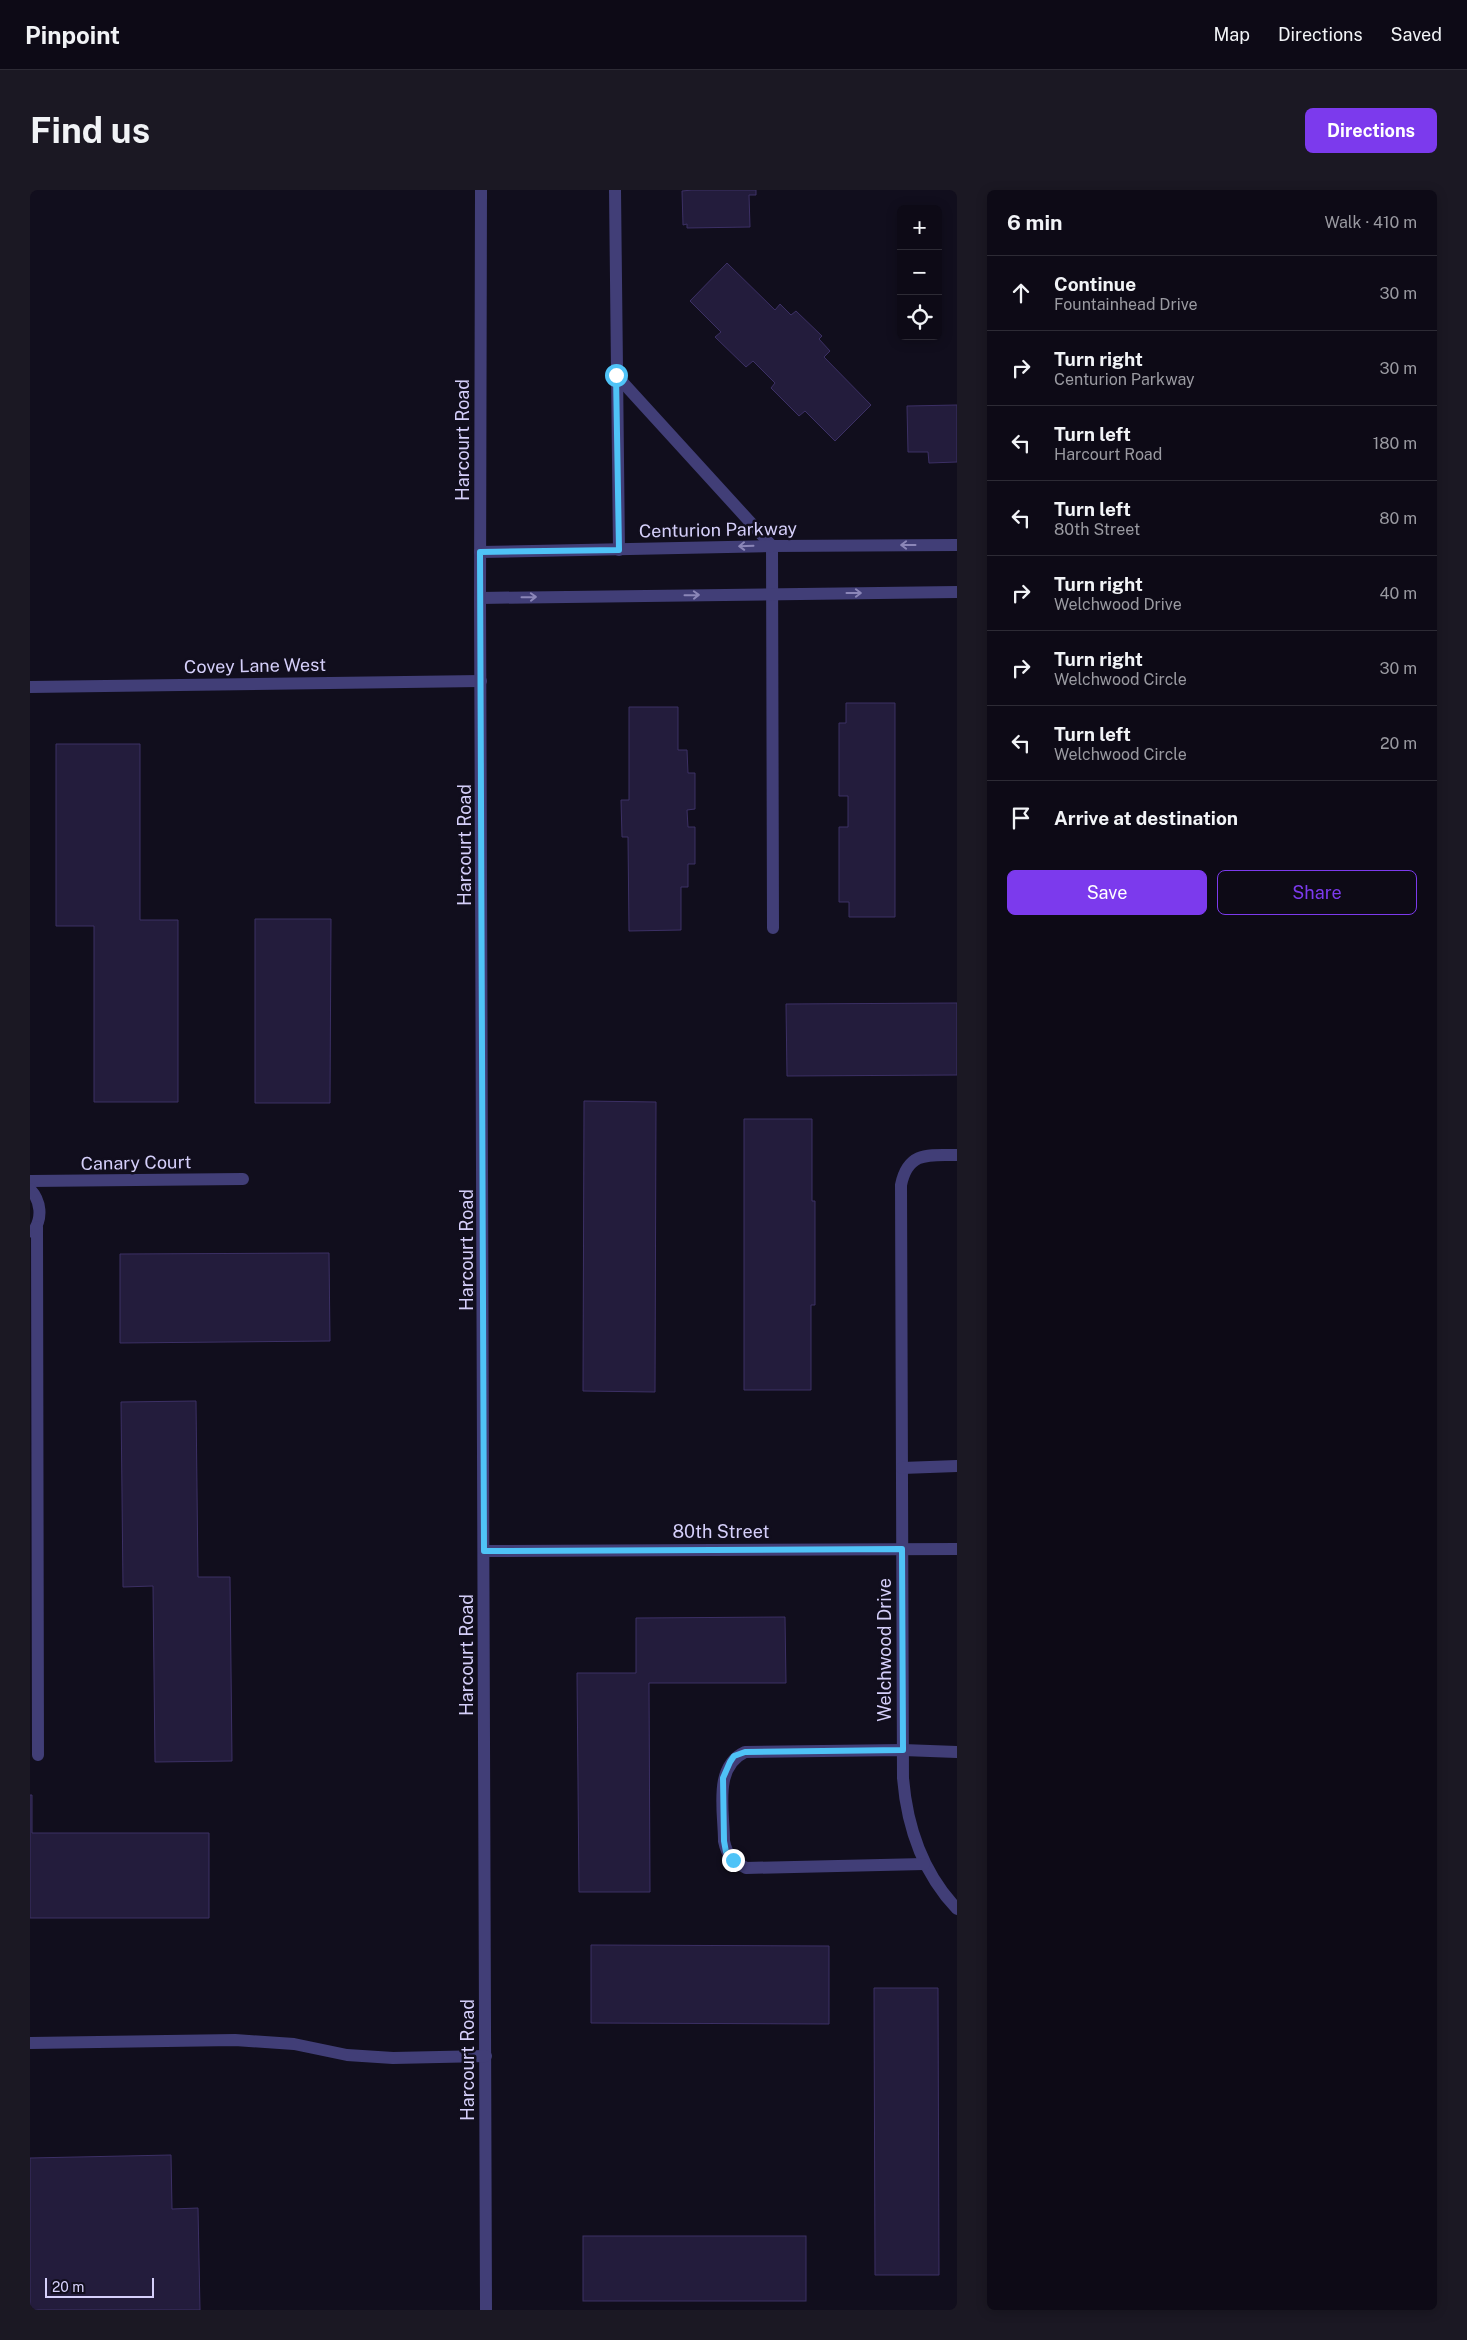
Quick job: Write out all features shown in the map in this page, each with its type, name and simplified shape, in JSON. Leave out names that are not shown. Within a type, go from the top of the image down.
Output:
[{"type":"street","name":"Harcourt Road","points":[[481,190],[480,598],[486,2310]]},
{"type":"street","points":[[615,190],[619,550]]},
{"type":"street","points":[[616,375],[772,546],[773,928]]},
{"type":"street","name":"Centurion Parkway","points":[[480,552],[772,546],[957,545]]},
{"type":"street","points":[[480,598],[957,592]]},
{"type":"street","name":"Covey Lane West","points":[[30,687],[481,681]]},
{"type":"street","name":"Welchwood Drive","points":[[956,1907],[924,1864],[910,1829],[905,1805],[903,1750],[901,1185],[904,1174],[913,1160],[927,1155],[957,1155]]},
{"type":"street","name":"Canary Court","points":[[30,1182],[243,1179]]},
{"type":"street","points":[[30,1189],[38,1201],[40,1209],[33,1231],[38,1755]]},
{"type":"street","points":[[902,1468],[957,1466]]},
{"type":"street","name":"80th Street","points":[[484,1551],[957,1548]]},
{"type":"street","points":[[924,1864],[746,1868],[733,1860],[726,1852],[724,1841],[723,1778],[734,1756],[745,1752],[903,1750],[957,1752]]},
{"type":"street","points":[[30,2043],[235,2040],[294,2044],[347,2055],[393,2058],[486,2056]]},
{"type":"building","points":[[756,190],[756,195],[749,195],[750,227],[687,228],[687,224],[683,225],[682,191]]},
{"type":"building","points":[[727,263],[775,310],[780,304],[791,315],[796,311],[822,336],[819,339],[830,351],[824,357],[871,405],[835,441],[805,411],[799,416],[771,388],[775,383],[753,361],[746,367],[715,337],[721,332],[690,301]]},
{"type":"building","points":[[957,405],[957,462],[929,463],[928,452],[908,452],[907,406]]},
{"type":"building","points":[[846,703],[895,703],[895,917],[849,917],[849,902],[839,902],[839,827],[848,827],[848,796],[839,796],[839,723],[846,723]]},
{"type":"building","points":[[629,707],[678,707],[678,750],[687,750],[688,773],[695,773],[695,809],[687,810],[688,827],[695,827],[695,864],[688,864],[688,887],[681,887],[681,930],[629,931],[628,837],[622,837],[621,800],[629,800]]},
{"type":"building","points":[[56,744],[140,744],[140,920],[178,920],[178,1102],[94,1102],[94,926],[56,926]]},
{"type":"building","points":[[255,919],[331,919],[330,1103],[255,1103]]},
{"type":"building","points":[[957,1003],[957,1075],[787,1076],[786,1004]]},
{"type":"building","points":[[584,1101],[656,1102],[655,1392],[583,1391]]},
{"type":"building","points":[[744,1119],[812,1119],[812,1201],[815,1201],[815,1305],[811,1305],[811,1390],[744,1390]]},
{"type":"building","points":[[329,1253],[330,1341],[120,1343],[120,1254]]},
{"type":"building","points":[[196,1401],[198,1577],[230,1577],[232,1761],[155,1762],[153,1586],[123,1587],[121,1402]]},
{"type":"building","points":[[785,1617],[786,1683],[649,1683],[650,1892],[579,1892],[577,1673],[636,1673],[636,1618]]},
{"type":"building","points":[[30,1795],[32,1795],[32,1833],[209,1833],[209,1918],[30,1918]]},
{"type":"building","points":[[591,1945],[829,1946],[829,2024],[591,2023]]},
{"type":"building","points":[[874,1988],[938,1988],[939,2275],[875,2275]]},
{"type":"building","points":[[171,2155],[172,2209],[198,2208],[200,2310],[30,2310],[30,2158]]},
{"type":"building","points":[[583,2236],[806,2236],[806,2301],[583,2301]]},
{"type":"route","points":[[616,375],[619,550],[480,552],[484,1551],[902,1549],[903,1750],[745,1752],[734,1756],[723,1778],[724,1841],[726,1852],[733,1860]]}]
